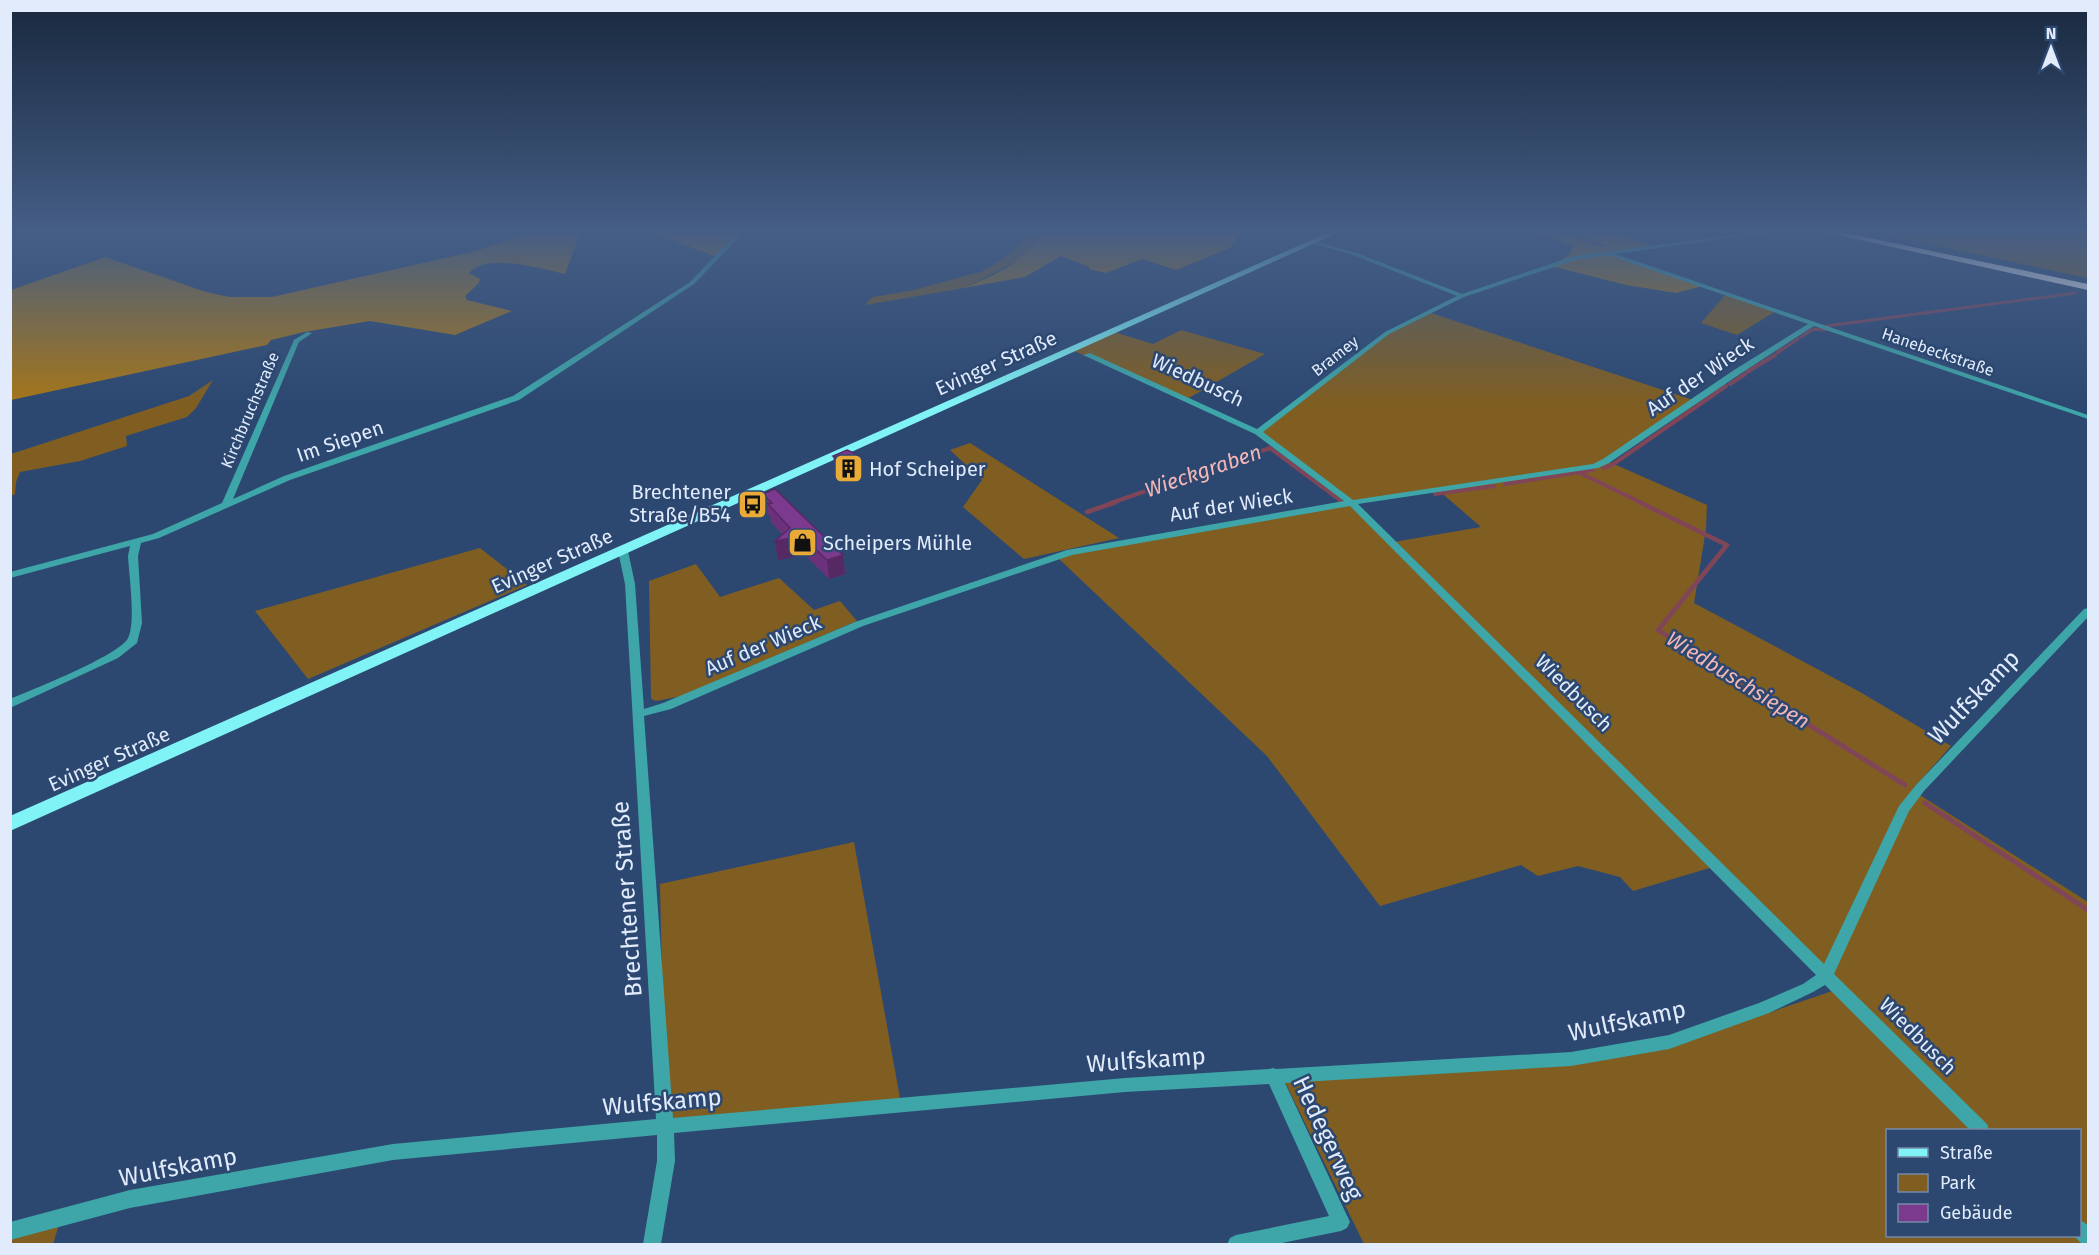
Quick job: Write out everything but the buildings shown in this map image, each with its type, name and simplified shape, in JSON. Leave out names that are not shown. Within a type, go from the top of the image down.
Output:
[{"type":"main road","name":"Evinger Straße","points":[[10,824],[1210,289]]},
{"type":"street","name":"Im Siepen","points":[[10,574],[136,542],[173,529],[287,478],[516,398],[683,289]]},
{"type":"street","points":[[1443,289],[1462,296]]},
{"type":"street","name":"Bramey","points":[[1258,432],[1387,333],[1462,296],[1483,289]]},
{"type":"street","name":"Hanebeckstraße","points":[[1709,289],[2088,417]]},
{"type":"street","name":"Auf der Wieck","points":[[639,714],[667,706],[891,612],[1070,552],[1219,524],[1353,504],[1402,494],[1595,466],[1606,461],[1737,372],[1813,324]]},
{"type":"street","name":"Kirchbruchstraße","points":[[225,505],[292,349],[296,341],[309,333]]},
{"type":"street","name":"Wiedbusch","points":[[1087,355],[1258,432],[1353,504],[1979,1129]]},
{"type":"street","points":[[10,704],[114,656],[133,640],[137,623],[133,556],[136,542]]},
{"type":"street","name":"Brechtener Straße","points":[[623,550],[630,584],[665,1127],[666,1161],[652,1245]]},
{"type":"street","name":"Wulfskamp","points":[[10,1231],[130,1199],[393,1152],[913,1103],[1273,1075],[1570,1059],[1669,1042],[1764,1008],[1808,988],[1826,976],[1904,809],[1920,788],[2088,611]]},
{"type":"street","name":"Hedegerweg","points":[[1236,1245],[1341,1222],[1273,1075]]},
{"type":"green space","points":[[961,289],[865,305],[873,297],[914,290]]},
{"type":"green space","points":[[1726,294],[1776,311],[1737,335],[1701,323]]},
{"type":"green space","points":[[1428,312],[1696,401],[1607,461],[1707,505],[1706,529],[1694,603],[1860,692],[1951,746],[1912,790],[2088,902],[2088,1244],[1364,1244],[1283,1078],[1573,1064],[1768,1013],[1844,987],[1716,866],[1633,891],[1620,877],[1578,866],[1538,876],[1521,865],[1380,906],[1267,756],[1057,557],[1352,504],[1258,432],[1387,333]],"holes":[[[1437,489],[1481,527],[1394,542],[1353,504]]]},
{"type":"green space","points":[[1181,330],[1265,354],[1187,399],[1074,351],[1114,332],[1153,344]]},
{"type":"green space","points":[[213,380],[196,408],[187,417],[126,436],[127,446],[80,461],[20,472],[15,494],[11,496],[11,454],[189,396]]},
{"type":"green space","points":[[970,443],[1119,538],[1024,559],[963,507],[982,480],[950,450]]},
{"type":"green space","points":[[480,548],[527,585],[308,679],[255,611]]},
{"type":"green space","points":[[696,564],[720,597],[779,578],[814,610],[840,601],[857,621],[682,696],[656,701],[651,699],[649,581]]},
{"type":"green space","points":[[854,842],[901,1104],[665,1127],[660,884]]},
{"type":"green space","points":[[61,1218],[53,1244],[11,1244],[11,1231]]},
{"type":"shaded area","points":[[196,289],[229,297],[272,297],[309,289],[473,289],[465,296],[467,300],[512,311],[455,335],[370,321],[304,332],[271,340],[267,345],[11,400],[11,290]]},
{"type":"shaded area","points":[[1648,289],[1692,289],[1676,293]]},
{"type":"waterway","points":[[1826,326],[2075,293]]},
{"type":"waterway","name":"Wiedbuschsiepen","points":[[1801,337],[1813,329],[1825,330]]},
{"type":"waterway","name":"Wiedbuschsiepen","points":[[1780,351],[1798,339]]},
{"type":"waterway","name":"Wiedbuschsiepen","points":[[1778,352],[1782,349]]},
{"type":"waterway","name":"Wiedbuschsiepen","points":[[1747,372],[1775,355]]},
{"type":"waterway","name":"Wiedbuschsiepen","points":[[1730,384],[1745,374]]},
{"type":"waterway","name":"Wiedbuschsiepen","points":[[1603,468],[1612,465],[1726,386]]},
{"type":"waterway","name":"Wieckgraben","points":[[1111,503],[1270,448],[1341,501]]},
{"type":"waterway","name":"Wieckgraben","points":[[1505,484],[1593,470]]},
{"type":"waterway","name":"Wiedbuschsiepen","points":[[1582,474],[1642,503]]},
{"type":"waterway","name":"Wieckgraben","points":[[1435,494],[1494,486]]},
{"type":"waterway","name":"Wieckgraben","points":[[1087,512],[1116,502]]},
{"type":"waterway","name":"Wiedbuschsiepen","points":[[1639,502],[1727,545],[1658,630],[1765,697]]},
{"type":"waterway","name":"Wiedbuschsiepen","points":[[1763,696],[1905,785]]},
{"type":"waterway","name":"Wiedbuschsiepen","points":[[1925,803],[2088,910]]},
{"type":"place","name":"Hof Scheiper","points":[[848,469]]},
{"type":"place","name":"Brechtener Straße/B54","points":[[752,504]]},
{"type":"place","name":"Scheipers Mühle","points":[[802,543]]}]
